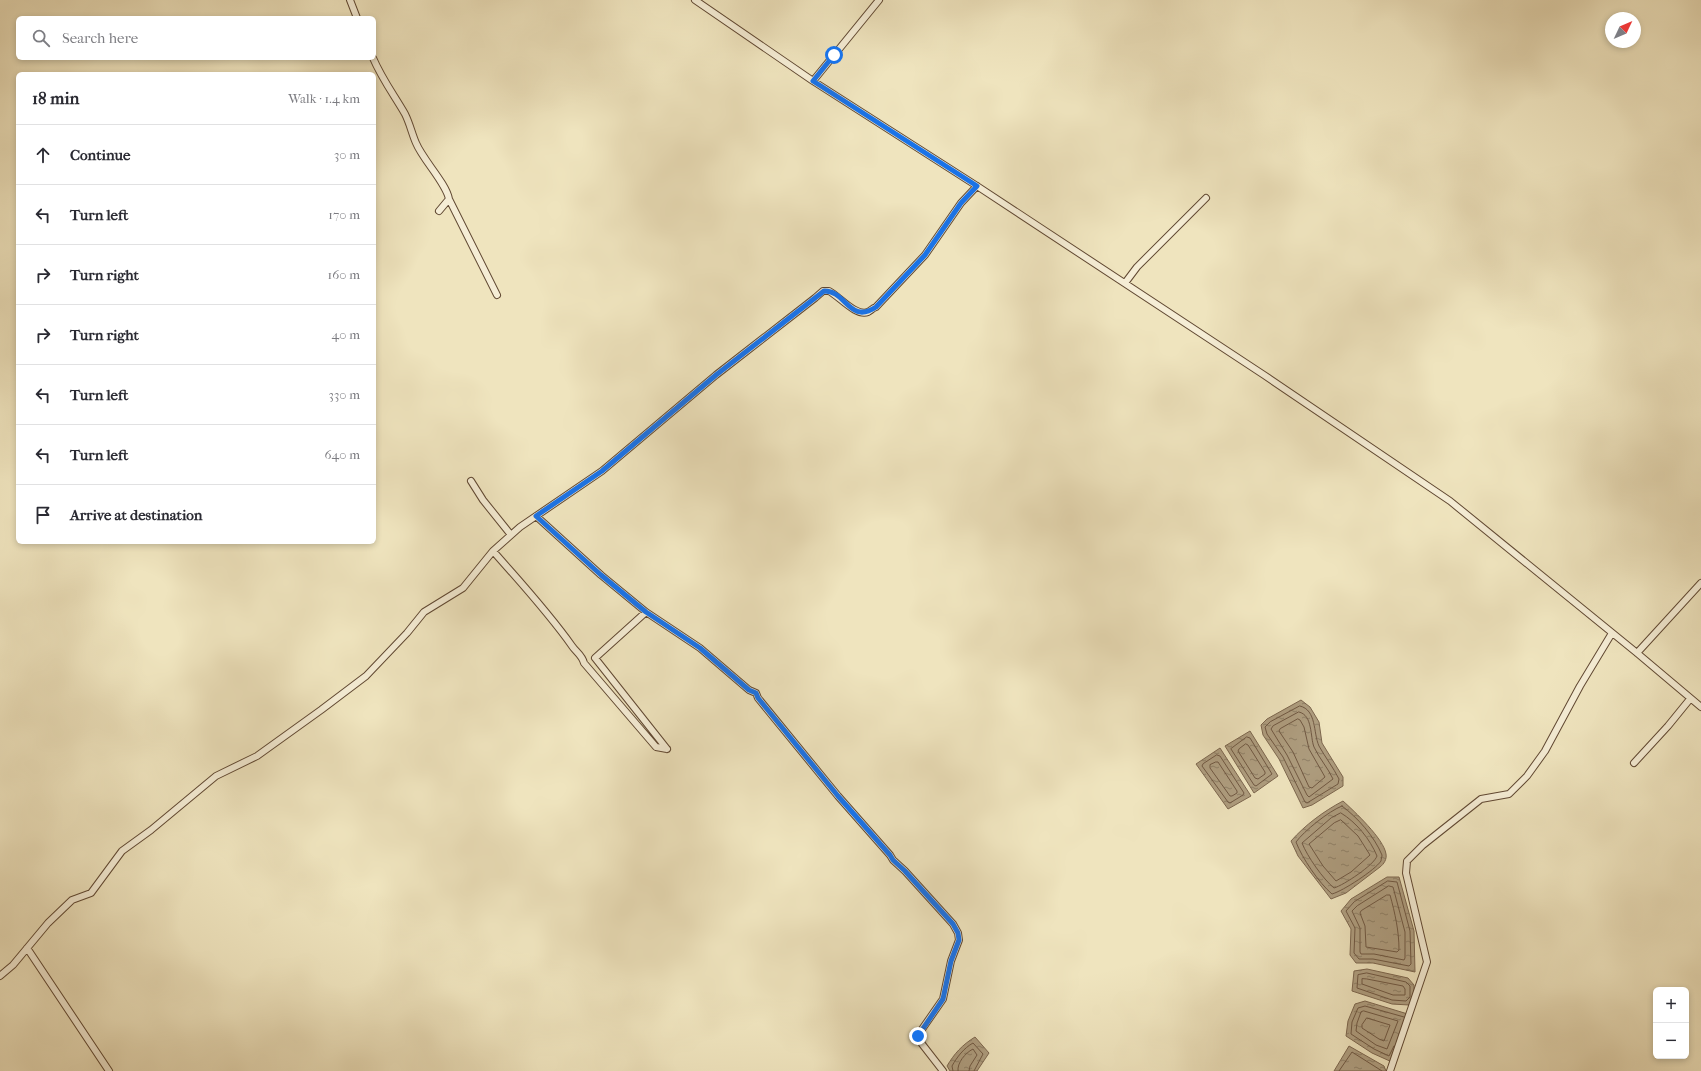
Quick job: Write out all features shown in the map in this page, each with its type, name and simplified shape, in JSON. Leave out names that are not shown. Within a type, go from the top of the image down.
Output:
[{"type":"street","points":[[350,0],[356,16]]},
{"type":"street","points":[[695,0],[813,81],[1125,283],[1450,501],[1637,653],[1701,708]]},
{"type":"street","points":[[813,81],[878,0]]},
{"type":"street","points":[[375,60],[387,87],[412,129],[415,142],[448,191],[449,199],[497,295]]},
{"type":"street","points":[[0,976],[13,965],[48,923],[72,900],[91,893],[122,851],[151,830],[216,776],[256,756],[366,676],[407,633],[424,612],[463,588],[493,551],[511,535],[602,471],[716,375],[824,291],[834,293],[852,309],[860,313],[867,313],[876,307],[921,260],[961,203],[977,186]]},
{"type":"street","points":[[1125,283],[1137,267],[1206,198]]},
{"type":"street","points":[[439,211],[449,199]]},
{"type":"street","points":[[471,480],[484,500],[511,535]]},
{"type":"street","points":[[536,516],[601,575],[646,612],[700,648],[749,690],[756,693],[758,698],[838,796],[893,860],[905,871],[953,924],[958,933],[959,940],[951,961],[943,999],[918,1036],[922,1044],[943,1071]]},
{"type":"street","points":[[493,551],[558,626],[573,648],[582,657],[584,663],[656,747],[668,749],[595,658],[646,612]]},
{"type":"street","points":[[1637,653],[1701,583]]},
{"type":"street","points":[[1390,1071],[1427,962],[1406,873],[1407,861],[1423,846],[1481,799],[1509,794],[1527,776],[1545,751],[1580,686],[1612,633]]},
{"type":"street","points":[[1634,762],[1668,726],[1690,698]]},
{"type":"street","points":[[27,948],[110,1071]]},
{"type":"water","points":[[1301,700],[1310,707],[1319,722],[1322,743],[1343,777],[1343,786],[1312,805],[1303,808],[1279,759],[1263,735],[1261,725],[1267,719]]},
{"type":"water","points":[[1250,731],[1278,776],[1254,793],[1225,746]]},
{"type":"water","points":[[1220,748],[1251,796],[1228,809],[1196,764]]},
{"type":"water","points":[[1343,801],[1374,833],[1384,848],[1386,858],[1381,866],[1346,893],[1331,899],[1298,856],[1291,841],[1302,829],[1315,819]]},
{"type":"water","points":[[1387,877],[1399,877],[1414,931],[1415,972],[1373,963],[1356,963],[1350,955],[1351,929],[1341,911],[1351,899]]},
{"type":"water","points":[[1367,969],[1408,978],[1414,985],[1414,999],[1409,1005],[1392,1004],[1352,991],[1354,971]]},
{"type":"water","points":[[1365,1001],[1411,1015],[1392,1062],[1372,1053],[1346,1036],[1348,1021],[1355,1004]]},
{"type":"water","points":[[975,1037],[989,1053],[977,1071],[950,1071],[947,1066],[952,1058],[962,1047]]},
{"type":"water","points":[[1349,1046],[1384,1066],[1386,1071],[1334,1071]]},
{"type":"route","points":[[834,55],[813,81],[977,186],[961,203],[925,255],[876,307],[867,313],[860,313],[852,309],[834,293],[824,291],[716,375],[602,471],[536,516],[601,575],[646,612],[700,648],[749,690],[756,693],[758,698],[838,796],[893,860],[905,871],[953,924],[958,933],[959,940],[951,961],[943,999],[918,1036]]}]
